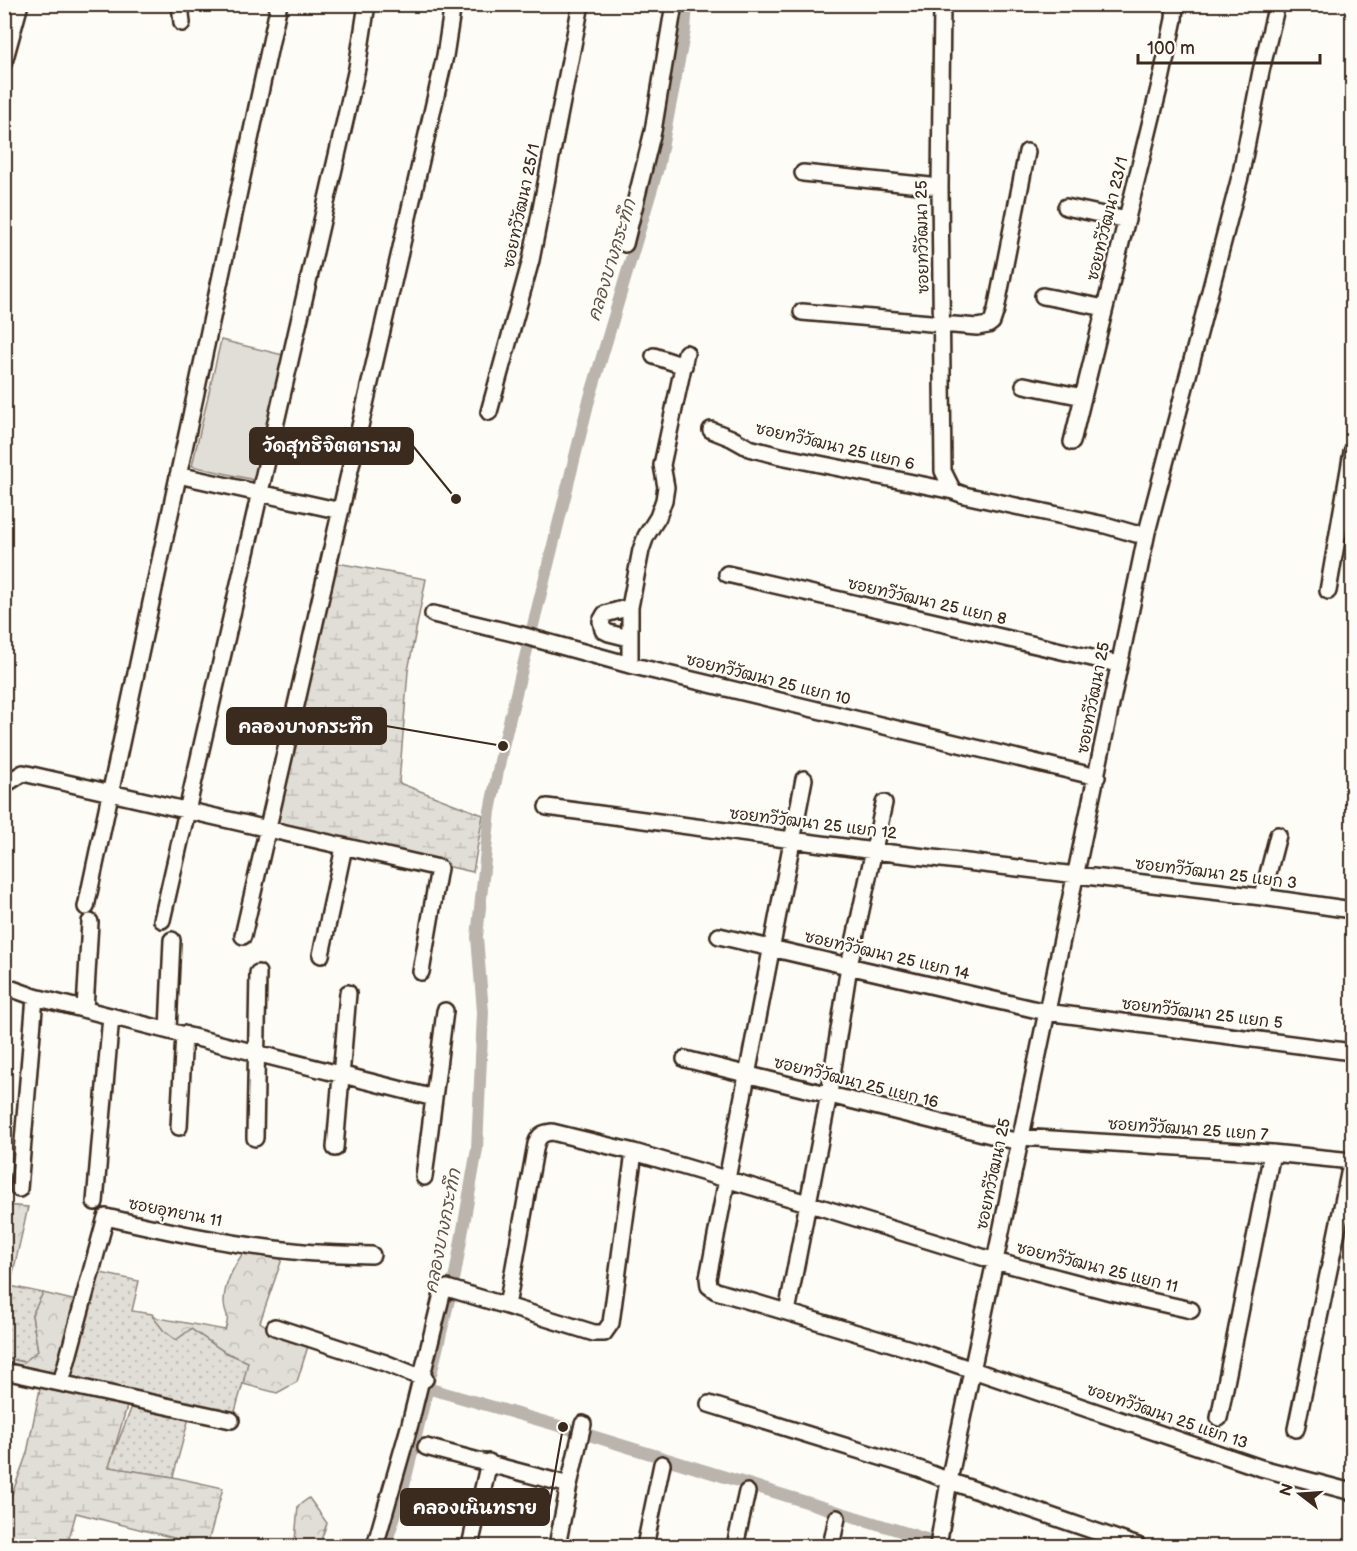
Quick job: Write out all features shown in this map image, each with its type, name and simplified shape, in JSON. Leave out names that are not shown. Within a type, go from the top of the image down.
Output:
[{"type":"street","points":[[4,62],[20,4]]},
{"type":"street","points":[[180,4],[182,23]]},
{"type":"street","points":[[86,907],[279,4]]},
{"type":"street","points":[[162,920],[357,68],[367,4]]},
{"type":"street","points":[[243,936],[443,68],[453,4]]},
{"type":"street","name":"ซอยทวีวัฒนา 25/1","points":[[489,412],[531,260],[581,4]]},
{"type":"street","points":[[625,244],[653,131],[674,4]]},
{"type":"street","name":"ซอยทวีวัฒนา 25","points":[[942,4],[940,187],[944,471],[953,491]]},
{"type":"street","name":"ซอยทวีวัฒนา 23/1","points":[[1072,442],[1161,80],[1175,4]]},
{"type":"street","name":"ซอยทวีวัฒนา 25","points":[[939,1542],[994,1261],[1147,532],[1241,173],[1277,4]]},
{"type":"street","points":[[802,312],[943,325],[977,327],[988,325],[992,322],[996,310],[1027,152]]},
{"type":"street","points":[[803,173],[940,187]]},
{"type":"street","points":[[1066,207],[1127,220]]},
{"type":"street","points":[[1043,296],[1105,308]]},
{"type":"street","points":[[630,665],[630,607],[641,550],[664,500],[666,487],[662,465],[685,359],[654,356]]},
{"type":"street","points":[[1024,385],[1083,397]]},
{"type":"street","name":"ซอยทวีวัฒนา 25 แยก 6","points":[[711,430],[749,448],[780,456],[953,491]]},
{"type":"street","points":[[1328,591],[1353,452]]},
{"type":"street","points":[[178,475],[341,511]]},
{"type":"street","points":[[953,491],[1136,534],[1147,532]]},
{"type":"street","name":"ซอยทวีวัฒนา 25 แยก 8","points":[[727,574],[1118,664]]},
{"type":"street","points":[[629,638],[603,630],[601,621],[605,614],[630,607]]},
{"type":"street","name":"ซอยทวีวัฒนา 25 แยก 10","points":[[433,614],[630,665],[1097,777]]},
{"type":"street","points":[[4,785],[23,773],[439,868],[421,972]]},
{"type":"street","points":[[728,1180],[804,779]]},
{"type":"street","points":[[786,1312],[829,1094],[849,966],[885,803]]},
{"type":"street","name":"ซอยทวีวัฒนา 25 แยก 12","points":[[547,807],[1074,876]]},
{"type":"street","points":[[1262,897],[1278,835]]},
{"type":"street","points":[[321,955],[344,848]]},
{"type":"street","name":"ซอยทวีวัฒนา 25 แยก 3","points":[[1074,876],[1262,897],[1353,910]]},
{"type":"street","points":[[85,1009],[90,922]]},
{"type":"street","name":"ซอยทวีวัฒนา 25 แยก 14","points":[[719,936],[1046,1012]]},
{"type":"street","points":[[172,940],[179,1127]]},
{"type":"street","points":[[255,1138],[258,973]]},
{"type":"street","points":[[4,986],[34,997],[434,1098]]},
{"type":"street","points":[[335,1148],[348,993]]},
{"type":"street","points":[[19,1189],[34,997]]},
{"type":"street","points":[[424,1177],[444,1011]]},
{"type":"street","name":"ซอยทวีวัฒนา 25 แยก 5","points":[[1046,1012],[1353,1052]]},
{"type":"street","points":[[95,1202],[111,1016]]},
{"type":"street","name":"ซอยทวีวัฒนา 25 แยก 16","points":[[685,1059],[1020,1139]]},
{"type":"street","name":"ซอยทวีวัฒนา 25 แยก 11","points":[[507,1306],[539,1137],[544,1133],[552,1132],[634,1152],[994,1261],[1191,1310]]},
{"type":"street","name":"ซอยทวีวัฒนา 25 แยก 7","points":[[1020,1139],[1272,1153],[1352,1161]]},
{"type":"street","points":[[375,1546],[423,1378],[443,1290],[507,1306],[582,1330],[604,1333],[611,1323],[634,1152]]},
{"type":"street","points":[[1219,1418],[1272,1153]]},
{"type":"street","points":[[1296,1430],[1352,1161]]},
{"type":"street","name":"ซอยทวีวัฒนา 25 แยก 13","points":[[728,1180],[708,1278],[709,1286],[716,1291],[917,1351],[1262,1468],[1353,1492]]},
{"type":"street","name":"ซอยอุทยาน 11","points":[[61,1383],[106,1217],[181,1234],[267,1248],[372,1255]]},
{"type":"street","points":[[275,1327],[385,1363],[423,1378]]},
{"type":"street","points":[[4,1371],[231,1420]]},
{"type":"street","points":[[709,1404],[919,1469],[949,1482],[1138,1546]]},
{"type":"street","points":[[557,1546],[582,1429]]},
{"type":"street","points":[[426,1447],[569,1485]]},
{"type":"street","points":[[470,1546],[489,1462]]},
{"type":"street","points":[[645,1546],[662,1464]]},
{"type":"street","points":[[735,1546],[747,1492]]},
{"type":"street","points":[[831,1546],[837,1518]]},
{"type":"green space","points":[[221,340],[283,355],[254,480],[192,466]]},
{"type":"green space","points":[[337,563],[426,579],[408,671],[399,783],[483,815],[473,872],[276,828]]},
{"type":"green space","points":[[4,1205],[28,1207],[10,1286],[5,1287]]},
{"type":"green space","points":[[243,1253],[282,1259],[260,1322],[273,1331],[309,1343],[297,1382],[277,1393],[243,1384],[248,1362],[225,1352],[191,1329],[176,1340],[164,1331],[153,1317],[225,1330],[227,1317],[224,1302],[227,1283]]},
{"type":"green space","points":[[96,1272],[139,1281],[132,1311],[152,1314],[164,1331],[191,1329],[225,1352],[249,1362],[234,1415],[71,1381],[70,1371]]},
{"type":"green space","points":[[5,1287],[43,1293],[32,1315],[38,1351],[24,1362],[5,1358]]},
{"type":"green space","points":[[43,1293],[77,1301],[56,1376],[5,1364],[5,1358],[24,1362],[38,1351],[32,1315]]},
{"type":"green space","points":[[41,1384],[128,1403],[109,1467],[223,1488],[207,1546],[185,1546],[186,1541],[76,1513],[67,1546],[5,1546],[4,1516],[27,1453]]},
{"type":"green space","points":[[133,1404],[189,1418],[173,1477],[108,1467]]},
{"type":"green space","points":[[309,1498],[327,1523],[319,1546],[293,1546],[298,1506]]},
{"type":"waterway","name":"คลองบางกระทึก","points":[[385,1546],[401,1498],[455,1275],[477,1149],[483,1012],[477,937],[490,811],[503,746],[588,404],[658,168],[685,30],[687,4]]},
{"type":"waterway","points":[[427,1388],[563,1427],[949,1546]]},
{"type":"place","name":"วัดสุทธิจิตตาราม","points":[[456,499]]},
{"type":"place","name":"คลองบางกระทึก","points":[[503,746]]},
{"type":"place","name":"คลองเนินทราย","points":[[563,1427]]}]
